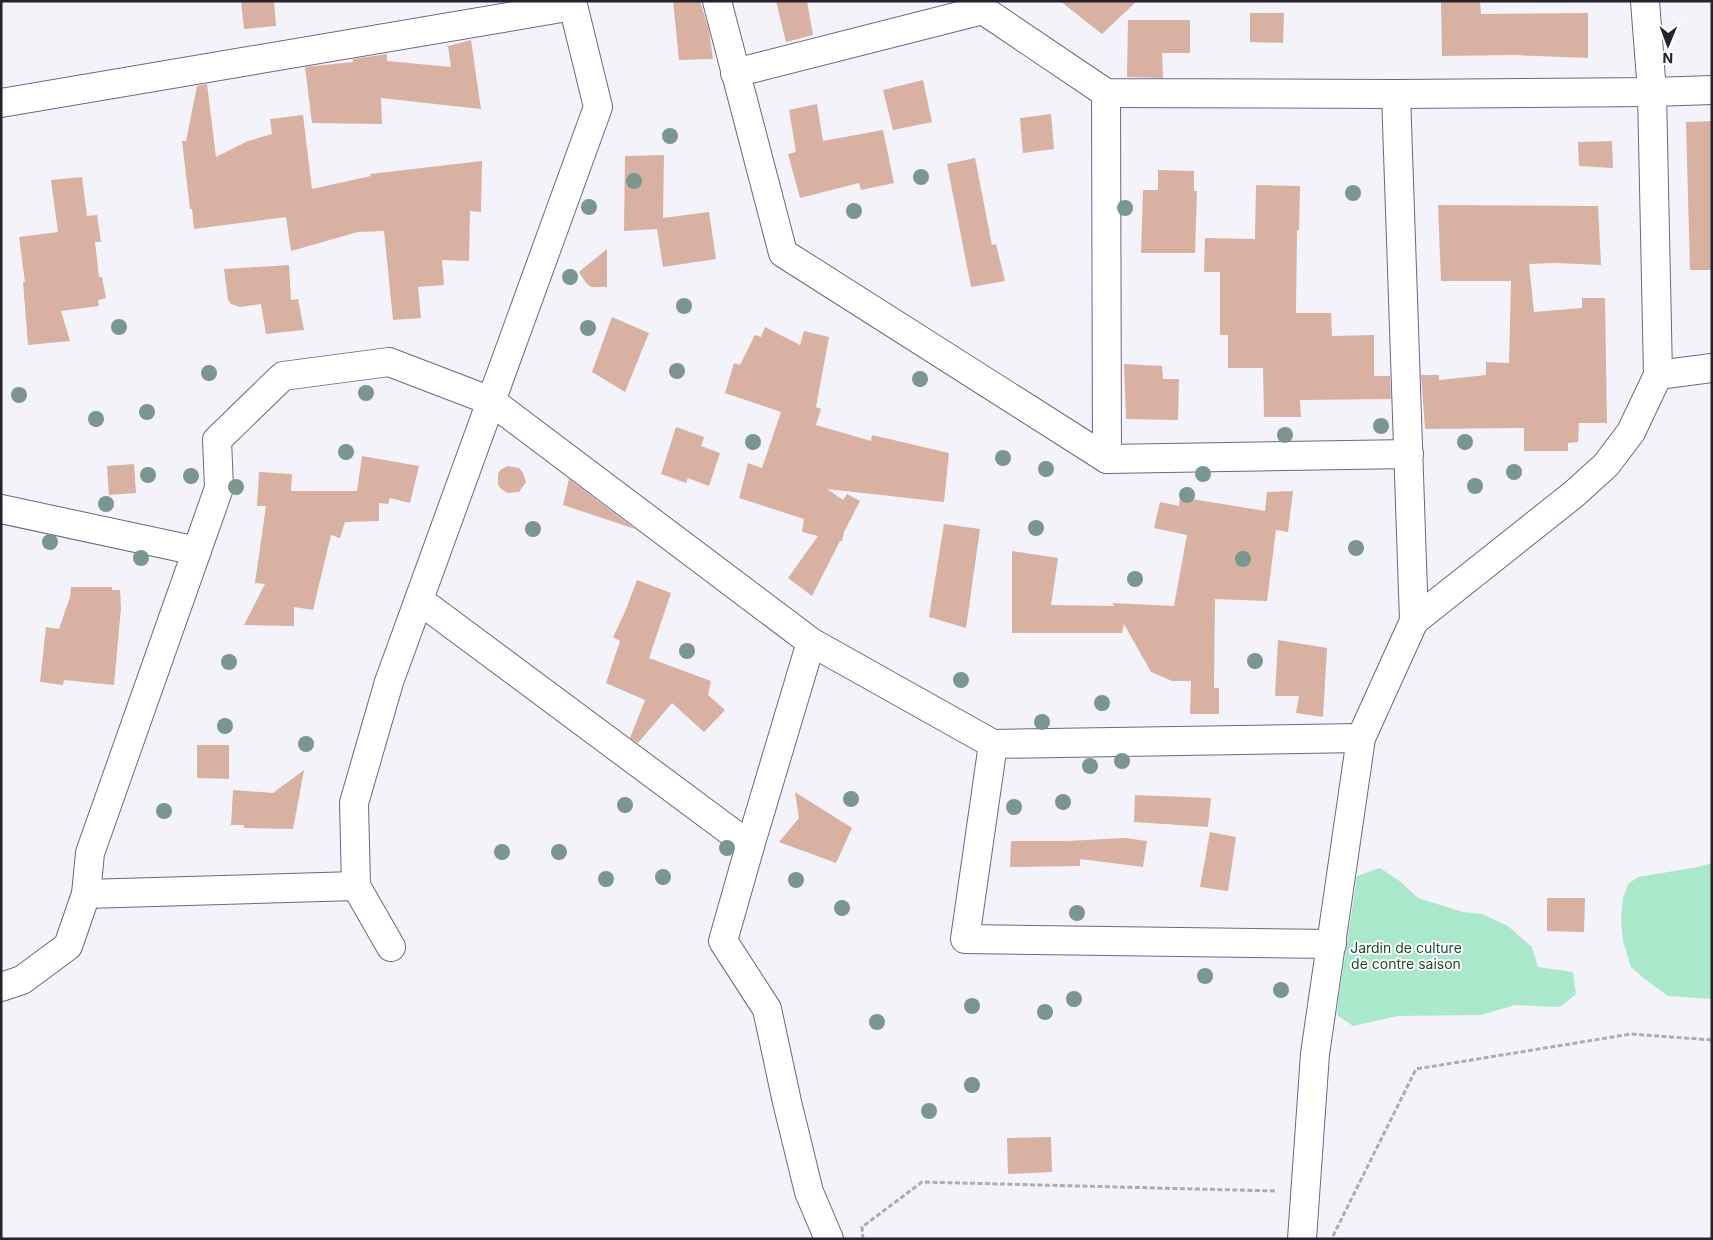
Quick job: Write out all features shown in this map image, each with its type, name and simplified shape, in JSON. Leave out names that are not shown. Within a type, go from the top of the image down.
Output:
[{"type":"street","points":[[717,1],[783,253],[1107,459],[1409,454]]},
{"type":"street","points":[[1414,621],[1574,494],[1606,464],[1631,432],[1658,376],[1652,92],[1645,1]]},
{"type":"street","points":[[1,103],[572,4],[598,107],[389,682],[354,803],[356,886],[391,947]]},
{"type":"street","points":[[735,74],[982,6],[1106,93],[1396,94],[1712,90]]},
{"type":"street","points":[[1106,93],[1107,459]]},
{"type":"street","points":[[1302,1239],[1315,1054],[1361,738],[1414,621],[1396,94]]},
{"type":"street","points":[[1,987],[22,980],[68,946],[86,894],[90,853],[219,488],[218,440],[283,376],[389,362],[491,401],[811,642],[993,744],[1361,738]]},
{"type":"street","points":[[1658,376],[1712,368]]},
{"type":"street","points":[[1,509],[197,551]]},
{"type":"street","points":[[418,600],[750,846]]},
{"type":"street","points":[[811,642],[723,941],[767,1009],[809,1192],[829,1239]]},
{"type":"street","points":[[993,744],[965,939],[1332,944]]},
{"type":"street","points":[[86,894],[356,886]]},
{"type":"path","points":[[1332,1239],[1416,1069],[1631,1034],[1712,1040]]},
{"type":"path","points":[[862,1239],[862,1227],[922,1182],[1306,1191]]},
{"type":"green space","points":[[1712,863],[1712,999],[1668,996],[1631,967],[1623,941],[1621,919],[1623,898],[1628,884],[1638,877]]},
{"type":"green space","name":"Jardin de culture de contre saison","points":[[1380,868],[1401,882],[1418,898],[1463,912],[1482,914],[1508,926],[1532,947],[1538,967],[1573,972],[1576,994],[1560,1007],[1515,1005],[1481,1015],[1398,1016],[1353,1026],[1337,1015],[1357,876]]},
{"type":"building","points":[[241,1],[274,1],[276,26],[244,29]]},
{"type":"building","points":[[673,1],[700,1],[709,30],[713,59],[679,60]]},
{"type":"building","points":[[776,1],[807,1],[813,35],[786,42]]},
{"type":"building","points":[[1060,1],[1137,1],[1102,34]]},
{"type":"building","points":[[1441,1],[1480,1],[1481,14],[1588,13],[1588,58],[1514,55],[1442,56]]},
{"type":"building","points":[[1250,13],[1284,13],[1283,43],[1250,42]]},
{"type":"building","points":[[1128,20],[1190,20],[1190,53],[1162,53],[1163,78],[1127,77]]},
{"type":"building","points":[[471,40],[481,109],[381,98],[382,124],[312,123],[305,67],[353,62],[353,59],[387,54],[387,61],[451,67],[448,46]]},
{"type":"building","points":[[923,80],[932,122],[893,130],[883,90]]},
{"type":"building","points":[[207,84],[216,157],[248,141],[272,134],[270,119],[303,115],[312,189],[371,176],[370,174],[482,161],[481,212],[470,211],[469,261],[442,260],[444,285],[418,287],[421,318],[393,320],[384,231],[358,232],[291,251],[286,217],[194,229],[182,141],[186,141],[197,86]]},
{"type":"building","points":[[817,104],[823,141],[883,130],[894,183],[861,190],[859,183],[800,198],[788,154],[796,152],[789,110]]},
{"type":"building","points":[[1051,114],[1054,149],[1023,153],[1020,118]]},
{"type":"building","points":[[1712,121],[1711,270],[1690,270],[1686,122]]},
{"type":"building","points":[[1612,141],[1613,168],[1579,166],[1578,142]]},
{"type":"building","points":[[664,155],[663,218],[709,212],[716,259],[663,267],[657,229],[624,231],[625,156]]},
{"type":"building","points":[[975,158],[992,245],[996,244],[1005,281],[971,287],[947,164]]},
{"type":"building","points":[[1158,170],[1194,171],[1194,191],[1197,191],[1195,253],[1141,253],[1143,190],[1158,190]]},
{"type":"building","points":[[82,177],[87,216],[97,215],[101,242],[95,242],[99,277],[102,277],[106,298],[98,300],[99,306],[61,311],[70,341],[28,345],[23,282],[25,282],[19,237],[58,232],[51,180]]},
{"type":"building","points":[[1256,185],[1300,186],[1299,230],[1297,230],[1296,313],[1331,313],[1332,336],[1374,335],[1374,376],[1390,376],[1391,399],[1300,400],[1301,417],[1264,417],[1263,368],[1228,368],[1228,335],[1220,335],[1220,272],[1204,272],[1205,238],[1255,239]]},
{"type":"building","points":[[1438,205],[1598,206],[1601,265],[1529,264],[1534,312],[1582,308],[1582,298],[1605,298],[1607,423],[1579,423],[1578,442],[1568,443],[1568,451],[1524,451],[1524,428],[1425,429],[1421,375],[1439,375],[1439,380],[1486,375],[1486,362],[1509,363],[1511,281],[1441,281]]},
{"type":"building","points":[[607,249],[607,287],[591,287],[579,272]]},
{"type":"building","points":[[289,265],[291,300],[298,299],[304,330],[266,334],[261,304],[240,307],[231,304],[228,300],[224,269]]},
{"type":"building","points":[[612,317],[649,333],[625,392],[592,372]]},
{"type":"building","points":[[765,327],[800,345],[804,331],[829,337],[816,407],[821,409],[816,425],[871,441],[872,435],[949,453],[944,502],[827,489],[843,500],[847,494],[860,501],[844,532],[842,541],[840,541],[812,596],[788,578],[818,536],[802,532],[804,519],[739,498],[748,463],[762,468],[781,412],[725,393],[734,363],[740,365],[755,335],[761,337]]},
{"type":"building","points":[[1124,364],[1162,366],[1163,379],[1179,379],[1178,420],[1126,419]]},
{"type":"building","points":[[676,427],[704,437],[701,446],[720,453],[709,486],[688,478],[686,483],[661,474]]},
{"type":"building","points":[[362,456],[419,466],[410,503],[390,498],[388,504],[379,503],[379,521],[345,522],[340,538],[331,535],[313,610],[294,607],[294,626],[244,625],[265,584],[255,583],[266,506],[257,506],[259,472],[292,474],[291,491],[357,491]]},
{"type":"building","points":[[134,464],[136,493],[109,495],[107,466]]},
{"type":"building","points":[[508,466],[519,468],[523,473],[526,482],[519,492],[507,493],[498,484],[500,470]]},
{"type":"building","points":[[569,479],[635,529],[563,505]]},
{"type":"building","points":[[1293,491],[1288,532],[1276,530],[1267,601],[1215,599],[1214,688],[1219,688],[1219,714],[1190,714],[1191,681],[1172,681],[1151,672],[1124,624],[1122,633],[1012,633],[1012,551],[1058,558],[1051,605],[1114,606],[1112,603],[1174,606],[1187,535],[1154,528],[1160,502],[1179,506],[1180,497],[1265,511],[1267,492]]},
{"type":"building","points":[[944,524],[980,529],[966,628],[929,617]]},
{"type":"building","points":[[637,580],[671,593],[649,658],[711,681],[708,695],[725,710],[704,732],[672,703],[638,743],[630,738],[645,700],[606,683],[620,641],[613,637]]},
{"type":"building","points":[[71,587],[112,587],[112,590],[120,590],[121,608],[114,685],[64,680],[63,685],[40,682],[46,627],[59,629],[70,597]]},
{"type":"building","points":[[1278,640],[1327,648],[1323,717],[1296,713],[1299,696],[1275,696]]},
{"type":"building","points":[[197,745],[229,745],[229,779],[197,778]]},
{"type":"building","points":[[304,770],[293,829],[244,828],[244,825],[231,825],[233,790],[273,793]]},
{"type":"building","points":[[795,792],[852,828],[836,863],[779,842],[799,818]]},
{"type":"building","points":[[1135,795],[1211,798],[1208,827],[1134,822]]},
{"type":"building","points":[[1210,832],[1236,837],[1228,891],[1200,887]]},
{"type":"building","points":[[1125,838],[1147,841],[1143,867],[1080,859],[1080,866],[1010,867],[1011,841]]},
{"type":"building","points":[[1547,898],[1585,898],[1584,932],[1547,931]]},
{"type":"building","points":[[1051,1137],[1052,1172],[1008,1174],[1007,1138]]}]
